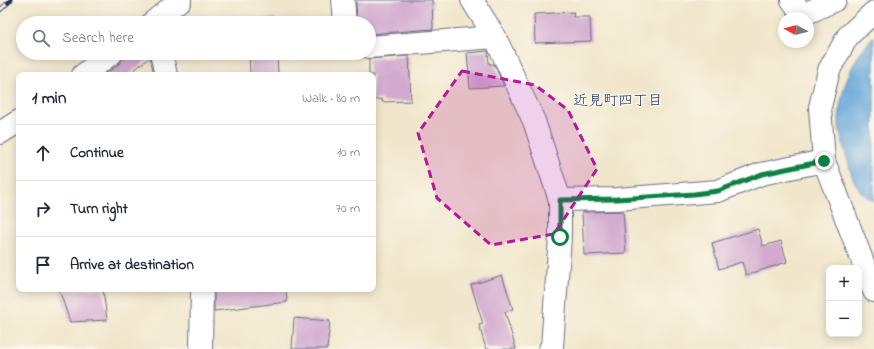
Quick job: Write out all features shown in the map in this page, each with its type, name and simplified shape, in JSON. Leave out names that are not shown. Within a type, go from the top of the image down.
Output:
[{"type":"street","points":[[161,16],[180,0]]},
{"type":"street","points":[[343,0],[344,16]]},
{"type":"street","points":[[472,0],[495,37],[534,121],[560,200],[560,237],[552,347],[550,349]]},
{"type":"street","points":[[792,0],[803,15],[835,0]]},
{"type":"street","points":[[874,12],[848,36],[829,70],[820,107],[824,161],[874,291]]},
{"type":"street","points":[[376,46],[495,37]]},
{"type":"street","points":[[87,72],[103,60]]},
{"type":"street","points":[[163,60],[165,72]]},
{"type":"street","points":[[0,133],[16,123]]},
{"type":"street","points":[[560,200],[617,199],[718,191],[762,174],[824,161]]},
{"type":"street","points":[[201,349],[202,292]]},
{"type":"highlighted area","points":[[462,71],[535,85],[568,110],[597,169],[554,234],[491,245],[437,198],[418,133]]},
{"type":"water","points":[[874,36],[874,201],[863,194],[856,185],[841,137],[839,123],[841,99],[848,76],[859,55]]},
{"type":"building","points":[[356,0],[432,0],[433,29],[376,33],[376,16],[357,16]]},
{"type":"building","points":[[574,12],[573,17],[590,17],[591,41],[535,43],[534,14]]},
{"type":"building","points":[[488,51],[489,64],[494,64],[504,86],[470,88],[467,53]]},
{"type":"building","points":[[409,56],[411,101],[382,102],[382,99],[376,100],[376,72],[369,72],[369,60],[376,60],[376,58]]},
{"type":"building","points":[[122,60],[147,60],[132,72],[108,72]]},
{"type":"building","points":[[249,60],[277,60],[278,72],[250,72]]},
{"type":"building","points":[[623,211],[626,253],[584,255],[582,212]]},
{"type":"building","points":[[758,229],[763,246],[781,241],[787,262],[746,275],[742,262],[719,269],[712,243]]},
{"type":"building","points":[[502,275],[513,309],[505,312],[516,349],[486,349],[479,325],[483,324],[471,285]]},
{"type":"building","points":[[60,292],[103,292],[107,320],[70,322]]},
{"type":"building","points":[[214,292],[286,292],[287,302],[214,311]]},
{"type":"building","points":[[294,318],[330,321],[327,349],[292,349]]},
{"type":"railway","points":[[0,10],[11,0]]},
{"type":"district","name":"近見町四丁目","points":[[618,100]]},
{"type":"route","points":[[560,237],[560,200],[617,199],[718,191],[762,174],[824,161]]}]
